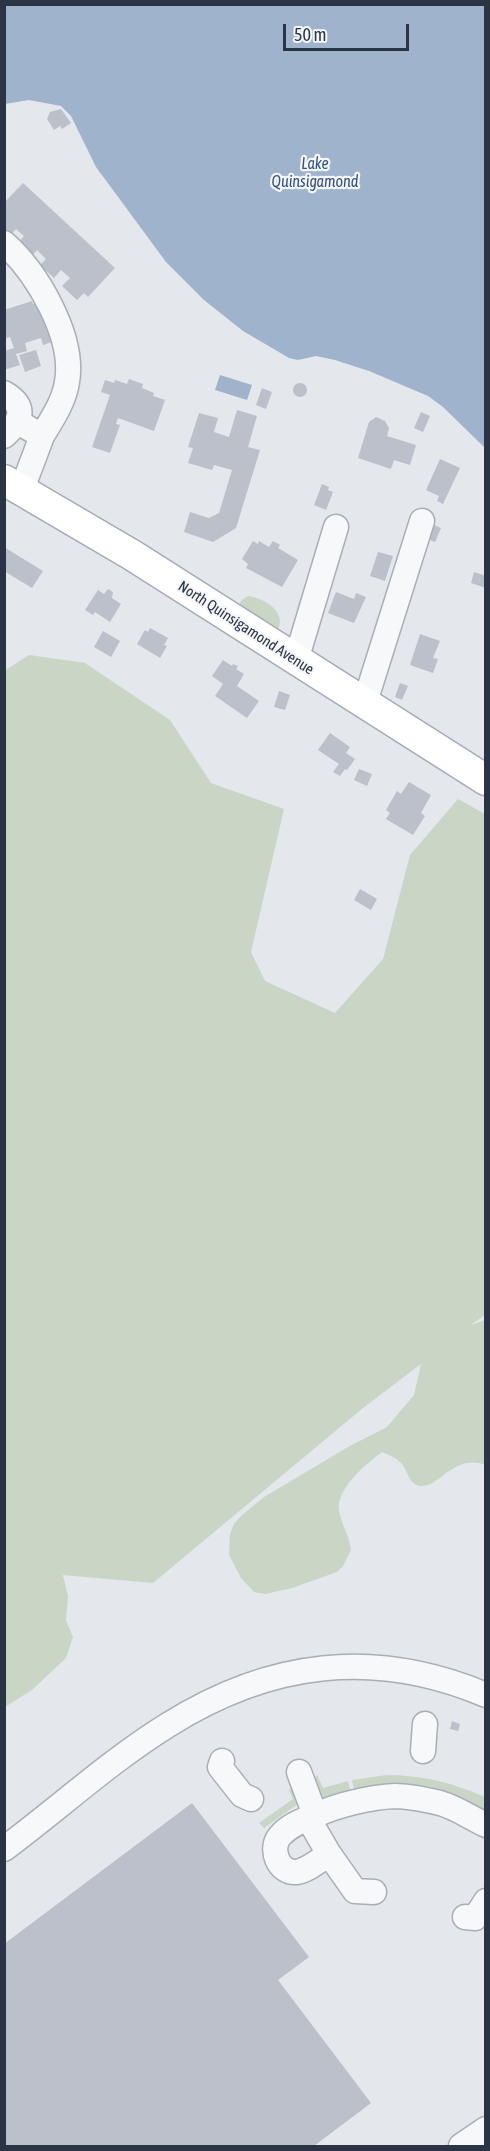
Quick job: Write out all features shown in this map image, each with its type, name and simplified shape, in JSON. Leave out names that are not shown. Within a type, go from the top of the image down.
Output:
[{"type":"main road","name":"North Quinsigamond Avenue","points":[[13,484],[132,555],[486,780]]},
{"type":"street","points":[[4,243],[31,272],[48,299],[60,327],[66,353],[68,380],[63,399],[13,484]]},
{"type":"street","points":[[4,393],[12,398],[19,407],[20,418],[11,429],[42,436]]},
{"type":"street","points":[[365,702],[422,521]]},
{"type":"street","points":[[296,660],[336,528]]},
{"type":"street","points":[[4,1849],[131,1749],[168,1724],[226,1694],[256,1682],[322,1667],[355,1665],[414,1672],[486,1695]]},
{"type":"street","points":[[423,1751],[425,1724]]},
{"type":"street","points":[[222,1761],[220,1767],[242,1796],[251,1799]]},
{"type":"street","points":[[299,1772],[312,1817],[329,1854],[355,1891],[374,1892]]},
{"type":"street","points":[[329,1854],[308,1868],[296,1872],[287,1870],[280,1864],[275,1854],[275,1846],[280,1836],[295,1824],[335,1806],[396,1796],[442,1804],[486,1825]]},
{"type":"street","points":[[465,1917],[475,1918],[486,1901]]},
{"type":"street","points":[[461,2146],[486,2129]]},
{"type":"green space","points":[[248,596],[262,600],[273,608],[280,618],[277,632],[237,608]]},
{"type":"green space","points":[[29,655],[85,663],[170,720],[211,783],[284,809],[251,952],[265,981],[335,1013],[383,959],[410,855],[458,799],[485,814],[486,1314],[471,1325],[485,1320],[486,1465],[465,1464],[456,1467],[434,1482],[420,1486],[411,1480],[400,1462],[382,1452],[353,1478],[339,1502],[339,1510],[351,1550],[343,1566],[337,1572],[292,1588],[265,1594],[254,1592],[241,1578],[229,1555],[230,1534],[234,1524],[264,1497],[348,1447],[387,1427],[414,1395],[421,1364],[363,1408],[153,1583],[63,1575],[68,1596],[66,1620],[73,1637],[66,1658],[32,1690],[5,1707],[4,671]]},
{"type":"green space","points":[[317,1775],[323,1788],[348,1781],[350,1790],[321,1800],[313,1779]]},
{"type":"green space","points":[[387,1775],[426,1778],[485,1797],[485,1813],[355,1793],[352,1780]]},
{"type":"green space","points":[[291,1786],[298,1804],[264,1828],[259,1823],[293,1799],[289,1790]]},
{"type":"water","name":"Lake Quinsigamond","points":[[5,4],[485,5],[485,448],[443,407],[428,396],[369,371],[335,360],[316,356],[298,360],[289,358],[243,331],[204,300],[166,262],[96,167],[71,116],[61,106],[29,100],[5,104]]},
{"type":"water","points":[[220,375],[252,385],[247,400],[215,390]]},
{"type":"building","points":[[61,109],[71,123],[62,129],[60,126],[54,130],[47,119],[50,112]]},
{"type":"building","points":[[23,183],[115,268],[88,297],[84,293],[77,300],[62,286],[70,278],[61,270],[54,278],[40,265],[46,259],[37,250],[30,258],[16,245],[24,236],[16,229],[8,238],[4,235],[4,203]]},
{"type":"building","points":[[32,301],[33,304],[39,302],[58,340],[43,345],[41,338],[25,343],[27,351],[16,354],[20,365],[4,370],[4,351],[14,348],[10,337],[4,339],[4,310]]},
{"type":"building","points":[[36,350],[41,366],[25,372],[19,355]]},
{"type":"building","points":[[129,379],[143,384],[142,388],[154,393],[153,396],[165,400],[154,431],[118,418],[116,424],[120,425],[110,453],[92,447],[110,395],[101,392],[105,380],[127,384]]},
{"type":"building","points":[[297,383],[303,383],[307,390],[303,397],[297,397],[293,393],[293,387]]},
{"type":"building","points":[[262,388],[272,392],[266,409],[256,405]]},
{"type":"building","points":[[237,410],[257,416],[248,447],[260,450],[236,528],[213,542],[184,532],[190,512],[209,518],[219,513],[232,470],[214,465],[212,470],[188,463],[193,448],[188,447],[199,413],[218,418],[214,432],[229,437]]},
{"type":"building","points":[[421,412],[430,416],[423,432],[414,428]]},
{"type":"building","points":[[376,417],[385,421],[389,428],[387,436],[416,445],[410,465],[394,460],[391,469],[358,458],[369,422]]},
{"type":"building","points":[[440,459],[460,468],[443,504],[437,501],[439,496],[426,490]]},
{"type":"building","points":[[322,484],[333,492],[326,510],[314,505]]},
{"type":"building","points":[[427,522],[441,528],[435,542],[420,536]]},
{"type":"building","points":[[253,541],[258,544],[259,541],[269,547],[273,541],[280,545],[278,548],[298,560],[282,587],[246,568],[248,564],[242,559]]},
{"type":"building","points":[[4,547],[43,571],[32,588],[4,571]]},
{"type":"building","points":[[378,552],[393,556],[385,581],[370,576]]},
{"type":"building","points":[[474,572],[486,576],[486,588],[471,583]]},
{"type":"building","points":[[108,589],[113,592],[112,598],[121,604],[110,622],[95,612],[93,615],[85,610],[98,590],[104,594]]},
{"type":"building","points":[[336,592],[354,599],[356,593],[366,597],[354,623],[328,613]]},
{"type":"building","points":[[150,628],[168,638],[164,645],[167,646],[160,658],[137,644],[145,630],[148,632]]},
{"type":"building","points":[[103,631],[120,641],[111,657],[94,647]]},
{"type":"building","points":[[420,634],[440,641],[433,658],[438,659],[433,673],[410,665]]},
{"type":"building","points":[[223,660],[232,666],[233,664],[238,666],[236,669],[244,674],[237,686],[259,701],[247,718],[215,696],[223,684],[212,676]]},
{"type":"building","points":[[400,683],[408,686],[402,700],[395,697]]},
{"type":"building","points":[[279,691],[290,695],[285,710],[274,707]]},
{"type":"building","points":[[330,733],[350,747],[346,753],[355,759],[340,776],[333,772],[339,764],[318,750]]},
{"type":"building","points":[[359,769],[372,774],[367,786],[354,780]]},
{"type":"building","points":[[409,782],[431,795],[421,813],[425,816],[413,835],[386,819],[390,813],[386,810],[397,791],[401,794]]},
{"type":"building","points":[[360,889],[377,899],[371,910],[354,900]]},
{"type":"building","points":[[452,1721],[460,1724],[458,1731],[450,1729]]},
{"type":"building","points":[[192,1803],[309,1957],[278,1980],[371,2103],[314,2146],[4,2146],[4,1944]]}]
